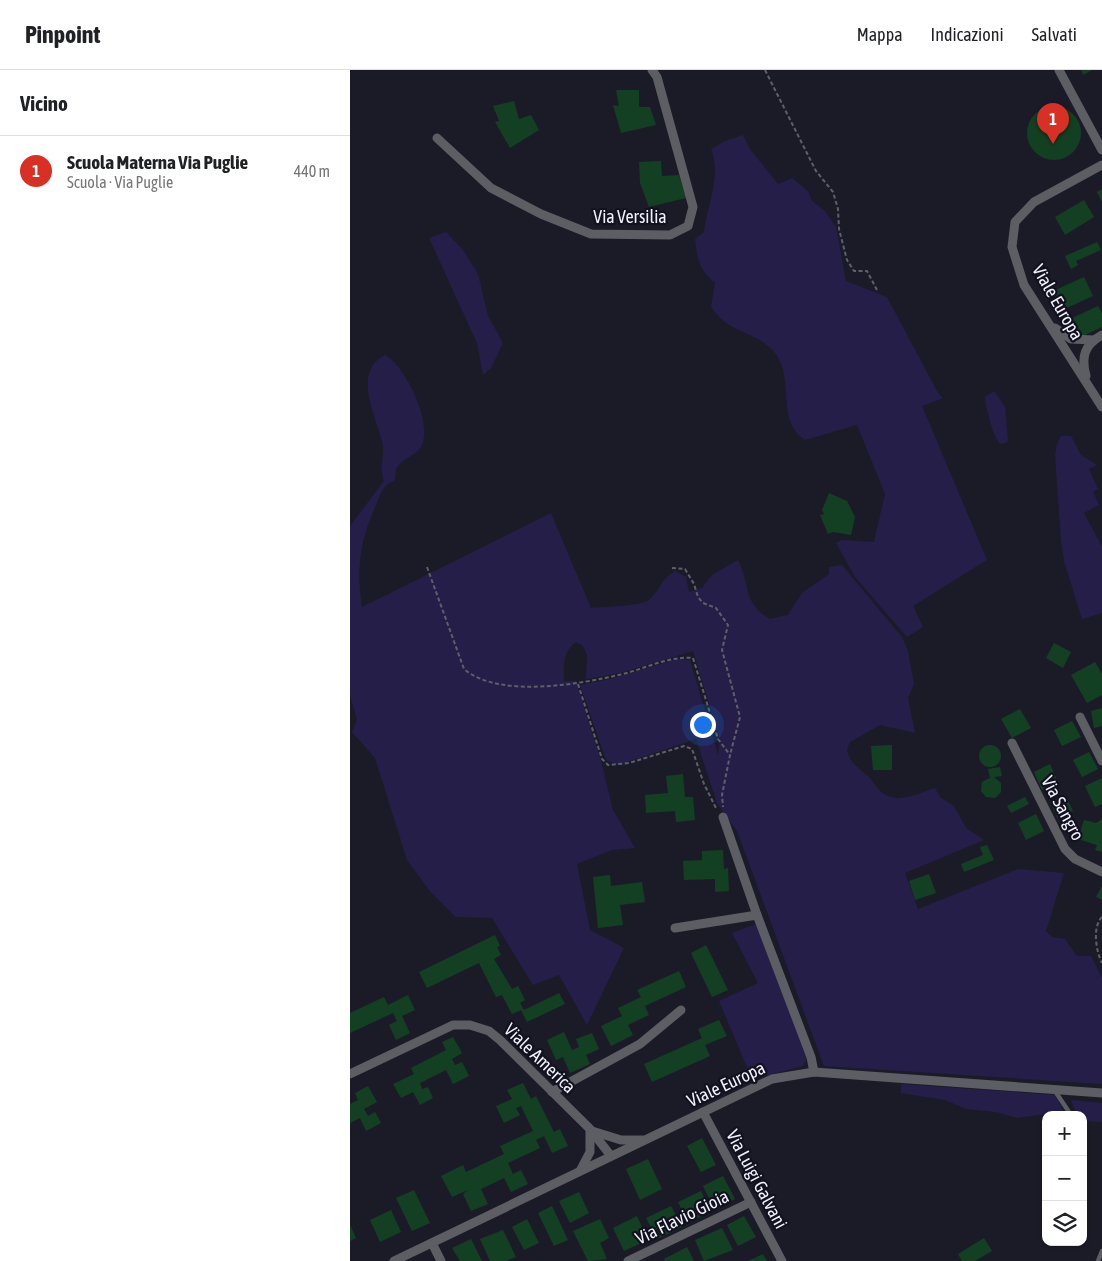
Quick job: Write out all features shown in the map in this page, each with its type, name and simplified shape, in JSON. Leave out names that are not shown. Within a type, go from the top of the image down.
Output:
[{"type":"street","name":"Via Versilia","points":[[437,138],[491,188],[541,214],[591,234],[670,235],[688,226],[693,206],[657,78],[652,70]]},
{"type":"street","points":[[1059,70],[1102,150]]},
{"type":"street","name":"Viale Europa","points":[[1102,164],[1034,202],[1015,222],[1012,247],[1024,285],[1102,406]]},
{"type":"street","points":[[1048,322],[1071,339],[1098,338]]},
{"type":"street","points":[[1088,386],[1083,357],[1088,345],[1098,338]]},
{"type":"street","points":[[1080,717],[1102,762]]},
{"type":"street","name":"Via Sangro","points":[[1012,743],[1068,852],[1079,862],[1102,872]]},
{"type":"street","points":[[723,817],[757,915],[811,1057],[814,1072]]},
{"type":"street","points":[[675,928],[757,915]]},
{"type":"street","points":[[552,1092],[640,1044],[681,1010]]},
{"type":"street","name":"Viale America","points":[[350,1074],[453,1025],[470,1025],[489,1031],[500,1040],[590,1130],[611,1156]]},
{"type":"street","name":"Viale Europa","points":[[394,1261],[772,1079],[814,1072],[1102,1093]]},
{"type":"street","name":"Via Luigi Galvani","points":[[703,1112],[782,1261]]},
{"type":"street","points":[[580,1171],[590,1152],[590,1130],[621,1140],[645,1140]]},
{"type":"street","name":"Via Flavio Gioia","points":[[628,1261],[751,1202]]},
{"type":"street","points":[[432,1243],[441,1261]]},
{"type":"lane","points":[[1054,1089],[1068,1111]]},
{"type":"lane","points":[[1098,1261],[1102,1251]]},
{"type":"path","points":[[765,70],[816,171],[833,192],[838,209],[839,229],[847,260],[854,271],[867,271],[878,292]]},
{"type":"path","points":[[427,567],[464,669],[474,678],[496,685],[550,686],[578,683],[624,674],[678,657],[693,658],[718,740],[730,755]]},
{"type":"path","points":[[672,568],[684,570],[694,584],[698,597],[703,603],[716,608],[728,625],[722,650],[740,717],[722,795],[723,817]]},
{"type":"path","points":[[578,683],[602,759],[608,765],[629,764],[684,746],[692,749],[704,784],[723,817]]},
{"type":"path","points":[[1102,917],[1099,920],[1096,943],[1102,963]]},
{"type":"shaded area","points":[[743,135],[750,149],[778,184],[792,178],[808,191],[812,201],[825,211],[836,227],[846,281],[887,297],[938,393],[943,398],[922,406],[987,560],[913,606],[923,627],[907,637],[855,577],[836,543],[842,540],[874,542],[885,494],[857,425],[805,440],[796,432],[791,423],[782,366],[777,356],[762,341],[734,328],[726,322],[711,306],[715,283],[700,264],[695,239],[704,232],[713,190],[715,169],[711,149],[725,141]]},
{"type":"shaded area","points":[[446,232],[463,250],[478,274],[488,316],[503,343],[491,368],[483,375],[477,343],[429,238]]},
{"type":"shaded area","points":[[385,355],[401,370],[409,383],[421,411],[424,437],[419,450],[398,466],[394,481],[390,482],[382,490],[366,530],[359,580],[362,607],[551,513],[591,608],[645,602],[653,596],[666,578],[675,571],[686,577],[689,592],[702,588],[712,575],[738,560],[751,600],[761,613],[770,619],[788,615],[802,593],[829,574],[829,567],[842,565],[902,637],[908,651],[914,684],[908,698],[915,733],[880,725],[850,742],[847,749],[850,758],[883,793],[889,796],[895,798],[908,797],[935,788],[940,797],[954,806],[966,828],[984,840],[905,873],[918,909],[1018,869],[1064,873],[1046,931],[1052,937],[1065,939],[1077,956],[1091,956],[1102,978],[1102,1084],[824,1066],[737,831],[717,803],[696,739],[618,765],[606,760],[580,685],[610,679],[677,659],[690,660],[718,755],[720,739],[693,651],[621,673],[586,679],[587,655],[583,646],[576,642],[571,646],[566,655],[564,681],[576,681],[601,761],[613,810],[635,848],[612,850],[577,864],[590,930],[624,948],[587,1025],[559,975],[533,985],[492,918],[456,917],[429,890],[407,860],[375,758],[352,732],[357,720],[350,695],[350,526],[384,481],[382,472],[383,446],[372,410],[368,384],[369,373],[375,363]]},
{"type":"shaded area","points":[[994,391],[1005,407],[1008,440],[1006,443],[1001,444],[993,430],[985,401],[985,397]]},
{"type":"shaded area","points":[[1061,436],[1071,436],[1081,455],[1097,465],[1089,469],[1098,489],[1093,492],[1099,505],[1084,513],[1102,547],[1102,613],[1082,619],[1064,561],[1061,541],[1055,456],[1057,444]]},
{"type":"shaded area","points":[[756,924],[807,1058],[803,1066],[752,1079],[719,1001],[758,983],[732,933]]},
{"type":"shaded area","points":[[901,1084],[1055,1095],[1064,1111],[1042,1111],[1042,1114],[1017,1118],[996,1112],[966,1109],[945,1100],[901,1093]]},
{"type":"shaded area","points":[[1071,1100],[1102,1103],[1102,1122],[1087,1121],[1087,1111],[1075,1111]]},
{"type":"building","points":[[1081,70],[1092,70],[1083,75]]},
{"type":"building","points":[[616,90],[639,90],[639,107],[650,107],[656,125],[621,133],[613,105],[619,106]]},
{"type":"building","points":[[514,101],[519,119],[531,115],[539,130],[510,148],[495,122],[499,121],[493,106]]},
{"type":"building","points":[[1054,106],[1064,108],[1073,114],[1079,123],[1081,133],[1079,143],[1073,152],[1064,158],[1054,160],[1044,158],[1035,152],[1029,143],[1027,133],[1029,123],[1035,114],[1044,108]]},
{"type":"building","points":[[661,161],[662,176],[679,175],[686,198],[649,207],[640,183],[639,162]]},
{"type":"building","points":[[1102,189],[1102,202],[1097,192]]},
{"type":"building","points":[[1084,200],[1094,217],[1065,235],[1055,217]]},
{"type":"building","points":[[1097,242],[1101,250],[1076,261],[1078,265],[1071,269],[1065,256]]},
{"type":"building","points":[[1084,277],[1093,296],[1060,311],[1051,292]]},
{"type":"building","points":[[1098,306],[1102,313],[1102,327],[1083,336],[1079,329],[1076,331],[1070,319]]},
{"type":"building","points":[[829,493],[847,501],[855,517],[851,535],[833,532],[828,534],[820,515],[824,514],[822,510]]},
{"type":"building","points":[[1054,643],[1071,652],[1063,668],[1046,658]]},
{"type":"building","points":[[1095,662],[1102,674],[1102,695],[1087,703],[1071,675]]},
{"type":"building","points":[[1102,708],[1102,726],[1094,728],[1091,711]]},
{"type":"building","points":[[1020,709],[1031,728],[1012,738],[1001,719]]},
{"type":"building","points":[[1072,721],[1081,737],[1062,746],[1054,730]]},
{"type":"building","points":[[892,745],[892,770],[873,770],[871,746]]},
{"type":"building","points":[[990,745],[998,748],[1001,756],[998,764],[990,767],[982,764],[979,756],[982,748]]},
{"type":"building","points":[[1089,752],[1098,769],[1082,777],[1073,760]]},
{"type":"building","points":[[1050,764],[1058,782],[1042,790],[1034,772]]},
{"type":"building","points":[[1000,767],[1002,776],[994,777],[1001,783],[1001,792],[995,798],[986,797],[981,791],[982,782],[990,778],[988,769]]},
{"type":"building","points":[[683,774],[685,797],[693,797],[695,820],[676,822],[675,811],[646,813],[645,795],[668,793],[666,776]]},
{"type":"building","points":[[1102,778],[1102,804],[1095,807],[1085,786]]},
{"type":"building","points":[[1065,795],[1073,811],[1058,818],[1050,802]]},
{"type":"building","points":[[1025,797],[1029,804],[1011,813],[1007,806]]},
{"type":"building","points":[[1036,814],[1044,831],[1026,840],[1018,823]]},
{"type":"building","points":[[1102,819],[1102,852],[1095,850],[1097,845],[1078,839],[1084,820],[1096,823]]},
{"type":"building","points":[[987,845],[994,860],[964,872],[961,864],[983,855],[980,847]]},
{"type":"building","points":[[723,850],[724,869],[728,868],[729,891],[715,892],[715,879],[684,880],[683,861],[702,860],[702,851]]},
{"type":"building","points":[[929,874],[936,893],[915,900],[909,881]]},
{"type":"building","points":[[610,875],[611,886],[642,882],[645,902],[620,905],[623,925],[598,928],[593,877]]},
{"type":"building","points":[[1102,886],[1102,900],[1096,897]]},
{"type":"building","points":[[495,935],[500,946],[497,947],[501,955],[494,959],[512,989],[518,986],[525,1000],[520,1003],[524,1010],[559,993],[565,1004],[527,1022],[521,1010],[512,1014],[502,995],[496,997],[479,963],[427,988],[419,972]]},
{"type":"building","points":[[706,945],[728,990],[712,997],[691,953]]},
{"type":"building","points":[[679,971],[686,987],[645,1006],[649,1015],[628,1025],[633,1035],[611,1046],[601,1026],[622,1016],[618,1008],[641,997],[637,990]]},
{"type":"building","points":[[408,995],[415,1010],[402,1016],[410,1033],[396,1040],[389,1025],[397,1021],[393,1013],[350,1033],[350,1013],[384,997],[388,1005]]},
{"type":"building","points":[[719,1020],[727,1036],[705,1045],[710,1056],[652,1082],[644,1064],[702,1038],[698,1029]]},
{"type":"building","points":[[564,1032],[572,1050],[579,1047],[576,1039],[592,1033],[599,1049],[586,1055],[590,1064],[570,1073],[563,1057],[556,1060],[547,1040]]},
{"type":"building","points":[[453,1037],[462,1053],[452,1059],[455,1065],[462,1062],[469,1076],[453,1084],[446,1070],[420,1083],[422,1089],[428,1087],[433,1098],[420,1105],[413,1092],[401,1098],[393,1084],[414,1074],[411,1068],[446,1050],[442,1042]]},
{"type":"building","points":[[523,1083],[531,1099],[536,1096],[554,1132],[560,1129],[568,1146],[552,1153],[544,1136],[536,1140],[540,1148],[508,1163],[513,1174],[521,1170],[528,1184],[511,1192],[504,1178],[481,1189],[488,1204],[471,1211],[463,1194],[468,1190],[452,1197],[441,1176],[463,1165],[466,1172],[504,1154],[500,1146],[533,1131],[521,1106],[516,1108],[520,1115],[504,1123],[496,1106],[512,1099],[507,1090]]},
{"type":"building","points":[[368,1086],[377,1102],[364,1109],[368,1116],[375,1112],[381,1123],[366,1131],[360,1118],[350,1123],[350,1104],[358,1100],[355,1093]]},
{"type":"building","points":[[702,1138],[716,1165],[701,1172],[687,1146]]},
{"type":"building","points":[[648,1159],[662,1189],[640,1200],[626,1169]]},
{"type":"building","points":[[723,1176],[735,1199],[715,1210],[703,1186]]},
{"type":"building","points":[[414,1190],[430,1223],[412,1231],[396,1198]]},
{"type":"building","points":[[701,1191],[711,1211],[688,1223],[678,1202]]},
{"type":"building","points":[[579,1192],[589,1213],[570,1223],[559,1201]]},
{"type":"building","points":[[552,1206],[568,1240],[554,1246],[538,1213]]},
{"type":"building","points":[[671,1206],[682,1227],[657,1239],[646,1218]]},
{"type":"building","points":[[391,1210],[401,1232],[380,1242],[370,1220]]},
{"type":"building","points":[[637,1216],[648,1240],[624,1251],[613,1228]]},
{"type":"building","points":[[744,1216],[756,1237],[738,1246],[727,1225]]},
{"type":"building","points":[[527,1219],[539,1243],[524,1250],[512,1227]]},
{"type":"building","points":[[600,1219],[609,1238],[600,1243],[607,1259],[588,1261],[573,1231]]},
{"type":"building","points":[[350,1225],[356,1238],[350,1241]]},
{"type":"building","points":[[722,1228],[733,1250],[704,1261],[695,1240]]},
{"type":"building","points":[[503,1230],[516,1257],[506,1261],[490,1261],[480,1239]]},
{"type":"building","points":[[984,1238],[992,1251],[975,1261],[962,1261],[958,1254]]},
{"type":"building","points":[[471,1239],[482,1261],[460,1261],[452,1248]]},
{"type":"building","points":[[687,1247],[694,1261],[665,1261],[664,1259]]},
{"type":"building","points":[[763,1254],[767,1261],[748,1261]]},
{"type":"place","name":"Scuola Materna Via Puglie","points":[[1053,144]]}]
